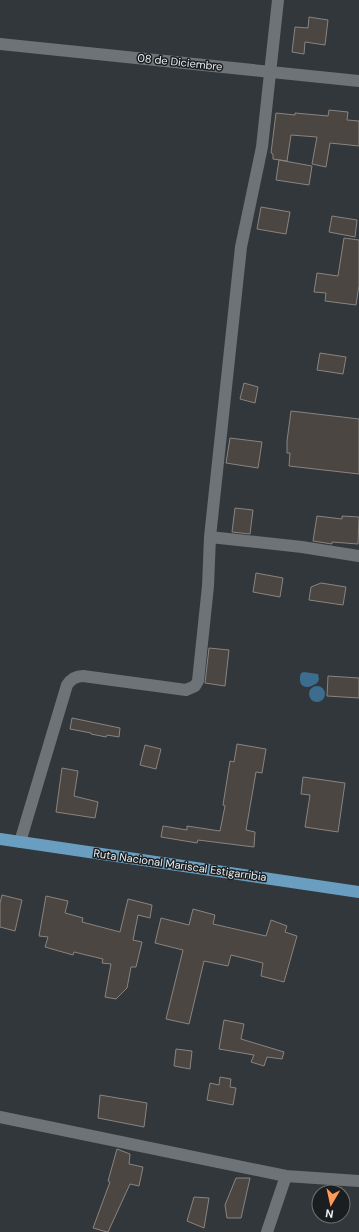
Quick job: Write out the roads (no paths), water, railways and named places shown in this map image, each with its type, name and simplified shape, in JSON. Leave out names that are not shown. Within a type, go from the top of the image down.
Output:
[{"type":"main road","name":"Ruta Nacional Mariscal Estigarribia","points":[[0,839],[359,892]]},
{"type":"street","points":[[20,842],[67,685],[70,681],[74,678],[83,676],[186,690],[196,684],[208,586],[210,537],[241,247],[262,147],[278,0]]},
{"type":"street","name":"08 de Diciembre","points":[[0,44],[359,80]]},
{"type":"street","points":[[210,537],[302,547],[359,556]]},
{"type":"street","points":[[0,1117],[286,1176],[359,1181]]},
{"type":"street","points":[[267,1232],[286,1176]]}]
